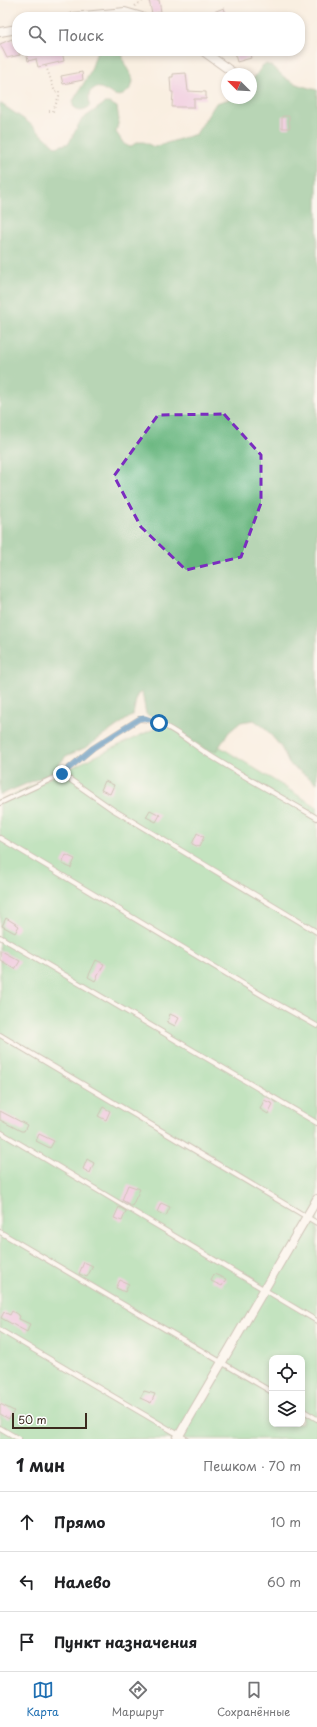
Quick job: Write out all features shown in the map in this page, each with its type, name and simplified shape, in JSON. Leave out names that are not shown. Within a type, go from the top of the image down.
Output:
[{"type":"street","points":[[0,32],[12,31]]},
{"type":"street","points":[[209,56],[226,68]]},
{"type":"street","points":[[181,1438],[221,1362],[317,1199]]},
{"type":"lane","points":[[0,803],[62,774],[93,748],[139,719],[145,718],[159,723],[212,757],[317,818]]},
{"type":"lane","points":[[62,774],[112,810],[317,932]]},
{"type":"lane","points":[[0,838],[267,998],[317,1026]]},
{"type":"lane","points":[[0,937],[317,1123]]},
{"type":"lane","points":[[0,1035],[317,1223]]},
{"type":"lane","points":[[0,1132],[317,1321]]},
{"type":"lane","points":[[0,1232],[270,1391]]},
{"type":"lane","points":[[0,1330],[181,1438]]},
{"type":"lane","points":[[305,1412],[317,1419]]},
{"type":"lane","points":[[0,1428],[19,1439]]},
{"type":"path","points":[[46,66],[55,92],[59,91],[59,96],[53,110],[49,111]]},
{"type":"highlighted area","points":[[224,414],[261,455],[261,503],[241,557],[186,570],[141,527],[114,476],[158,415]]},
{"type":"green space","points":[[95,56],[123,56],[124,63],[133,80],[131,87],[123,95],[114,95],[100,88],[92,90],[89,94],[89,107],[79,110],[73,106],[73,101],[90,73]]},
{"type":"green space","points":[[266,64],[272,67],[290,81],[301,86],[317,90],[317,783],[289,764],[281,747],[265,728],[254,720],[241,722],[229,732],[217,750],[209,751],[178,731],[146,714],[142,692],[137,695],[133,715],[87,747],[66,756],[52,773],[0,795],[0,103],[28,122],[56,147],[69,143],[81,120],[105,103],[110,103],[117,107],[119,120],[116,132],[124,144],[130,147],[137,142],[144,142],[154,147],[196,134],[216,103],[221,102],[221,104],[257,104],[257,74],[263,65]]},
{"type":"green space","points":[[175,719],[317,807],[317,1439],[0,1439],[0,801]]},
{"type":"building","points":[[149,0],[159,0],[161,12],[152,12]]},
{"type":"building","points":[[224,8],[225,12],[214,12]]},
{"type":"building","points":[[12,39],[12,56],[16,56],[7,58],[0,44]]},
{"type":"building","points":[[27,56],[63,56],[64,61],[38,67],[36,59],[28,61]]},
{"type":"building","points":[[235,56],[250,56],[251,58],[237,62]]},
{"type":"building","points":[[82,72],[83,80],[63,84],[61,76]]},
{"type":"building","points":[[186,73],[188,91],[206,92],[206,99],[194,99],[194,107],[172,107],[173,92],[171,92],[170,77],[173,77],[173,74]]},
{"type":"building","points":[[282,116],[289,116],[290,128],[282,128]]},
{"type":"building","points":[[105,781],[114,785],[110,794],[101,790]]},
{"type":"building","points":[[150,810],[160,815],[156,822],[146,817]]},
{"type":"building","points":[[197,833],[204,837],[199,847],[192,844]]},
{"type":"building","points":[[66,855],[75,859],[71,868],[62,864]]},
{"type":"building","points":[[6,918],[19,926],[15,933],[2,926]]},
{"type":"building","points":[[0,950],[20,961],[15,969],[0,960]]},
{"type":"building","points":[[96,960],[104,964],[95,981],[88,977]]},
{"type":"building","points":[[170,1014],[179,1018],[175,1026],[167,1022]]},
{"type":"building","points":[[264,1100],[273,1104],[268,1114],[260,1109]]},
{"type":"building","points":[[103,1107],[110,1111],[106,1120],[98,1116]]},
{"type":"building","points":[[0,1111],[27,1125],[24,1131],[21,1131],[0,1120]]},
{"type":"building","points":[[39,1134],[54,1141],[50,1148],[36,1141]]},
{"type":"building","points":[[87,1159],[94,1163],[90,1173],[83,1169]]},
{"type":"building","points":[[128,1185],[140,1189],[132,1206],[122,1200]]},
{"type":"building","points":[[161,1203],[170,1207],[166,1216],[157,1212]]},
{"type":"building","points":[[119,1207],[126,1211],[122,1221],[114,1218]]},
{"type":"building","points":[[84,1262],[93,1266],[87,1277],[79,1274]]},
{"type":"building","points":[[214,1274],[226,1279],[222,1286],[211,1281]]},
{"type":"building","points":[[120,1280],[129,1284],[125,1292],[116,1288]]},
{"type":"building","points":[[12,1311],[20,1316],[19,1319],[30,1324],[27,1332],[1,1318],[4,1312],[10,1315]]},
{"type":"building","points":[[144,1391],[155,1394],[151,1403],[140,1398]]},
{"type":"building","points":[[0,1404],[14,1411],[9,1419],[0,1414]]},
{"type":"route","points":[[62,774],[93,748],[139,719],[145,718],[159,723]]}]
